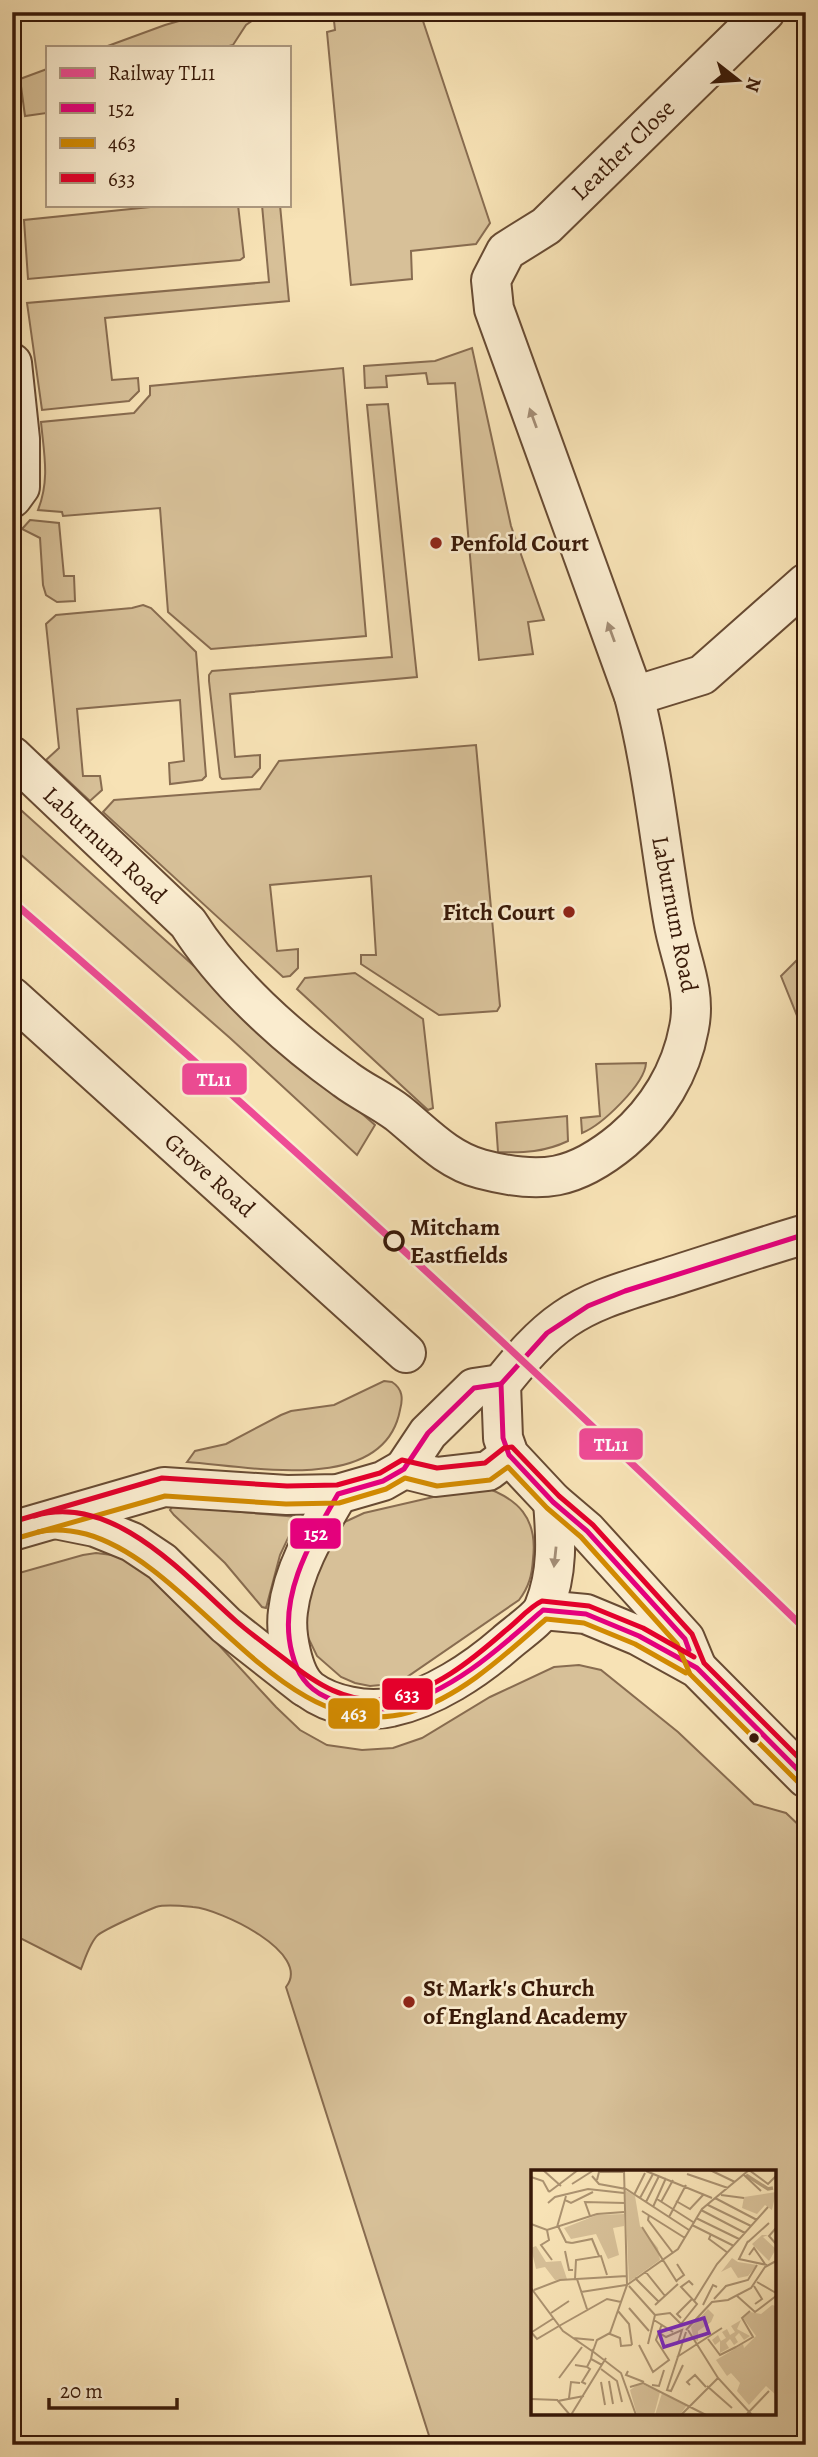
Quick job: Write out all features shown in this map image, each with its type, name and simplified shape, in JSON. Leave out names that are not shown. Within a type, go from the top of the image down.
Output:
[{"type":"street","name":"Leather Close","points":[[506,251],[546,226],[765,12]]},
{"type":"street","name":"Laburnum Road","points":[[12,756],[188,923],[205,949],[243,993],[345,1080],[390,1107],[440,1149],[482,1170],[530,1177],[561,1177],[608,1152],[634,1130],[658,1102],[672,1079],[683,1054],[690,1026],[692,1000],[673,922],[645,738],[634,696],[494,309],[491,280],[506,251]]},
{"type":"street","points":[[12,363],[20,439],[20,487],[12,498]]},
{"type":"street","points":[[634,696],[702,675],[806,583]]},
{"type":"street","name":"Grove Road","points":[[12,998],[406,1353]]},
{"type":"street","points":[[12,1531],[164,1487],[288,1495],[338,1494],[383,1481],[404,1469],[428,1433],[474,1388],[501,1384],[538,1343],[565,1319],[599,1300],[806,1234]]},
{"type":"street","points":[[501,1384],[503,1438],[509,1455],[552,1502],[587,1531],[685,1639],[696,1668]]},
{"type":"street","points":[[404,1469],[436,1477],[488,1471],[509,1455]]},
{"type":"street","points":[[309,1690],[291,1654],[288,1612],[292,1590],[304,1557],[338,1494]]},
{"type":"street","points":[[52,1519],[95,1527],[132,1542],[162,1562],[226,1625],[309,1690],[346,1706],[368,1709],[390,1708],[449,1683],[493,1654],[543,1610],[553,1580],[557,1543],[552,1502]]},
{"type":"street","points":[[543,1610],[586,1614],[639,1636],[696,1668],[806,1777]]},
{"type":"shaded area","points":[[210,12],[265,12],[246,25],[233,45],[229,46],[108,46]]},
{"type":"shaded area","points":[[333,12],[420,12],[490,223],[476,244],[411,251],[412,279],[351,285],[327,32],[335,30]]},
{"type":"shaded area","points":[[46,69],[46,113],[25,116],[20,79]]},
{"type":"shaded area","points":[[160,206],[238,206],[244,257],[240,260],[28,279],[24,220]]},
{"type":"shaded area","points":[[262,206],[280,206],[289,301],[105,318],[112,380],[138,378],[139,391],[129,401],[42,410],[27,303],[269,282]]},
{"type":"shaded area","points":[[472,348],[511,526],[544,620],[528,622],[533,654],[479,660],[455,383],[428,384],[426,373],[386,376],[387,387],[365,388],[364,366],[435,361]]},
{"type":"shaded area","points":[[343,368],[366,636],[211,649],[168,612],[160,508],[63,516],[62,512],[38,510],[45,477],[41,422],[134,413],[150,395],[150,386]]},
{"type":"shaded area","points":[[388,404],[417,677],[230,694],[235,757],[260,755],[260,768],[252,777],[222,779],[209,681],[212,671],[392,657],[367,405]]},
{"type":"shaded area","points":[[30,520],[59,523],[64,576],[74,576],[75,601],[57,602],[46,595],[40,538],[22,529]]},
{"type":"shaded area","points":[[143,605],[151,608],[196,652],[206,776],[202,780],[170,784],[169,763],[184,761],[180,700],[77,709],[83,776],[100,776],[102,790],[90,801],[46,760],[59,748],[46,624],[56,615]]},
{"type":"shaded area","points":[[476,745],[500,1006],[497,1011],[439,1015],[361,964],[361,955],[376,955],[371,876],[270,885],[277,951],[298,949],[298,968],[290,976],[283,977],[103,812],[114,800],[260,789],[279,761]]},
{"type":"shaded area","points":[[12,802],[375,1125],[357,1155],[230,1038],[12,847]]},
{"type":"shaded area","points":[[806,951],[806,1038],[781,976]]},
{"type":"shaded area","points":[[355,973],[423,1019],[433,1108],[428,1110],[297,989],[305,978]]},
{"type":"shaded area","points":[[646,1063],[638,1082],[621,1103],[600,1122],[582,1133],[581,1118],[600,1116],[596,1064]]},
{"type":"shaded area","points":[[567,1116],[568,1141],[534,1151],[498,1152],[496,1123]]},
{"type":"shaded area","points":[[384,1381],[392,1382],[398,1388],[402,1398],[401,1406],[389,1437],[369,1455],[342,1465],[310,1470],[244,1468],[187,1462],[195,1451],[226,1444],[281,1415],[334,1405]]},
{"type":"shaded area","points":[[481,1486],[515,1504],[523,1512],[532,1532],[532,1570],[528,1586],[519,1600],[404,1679],[392,1684],[370,1686],[341,1677],[317,1656],[303,1627],[309,1581],[342,1523],[364,1513]]},
{"type":"shaded area","points":[[173,1506],[298,1517],[280,1555],[266,1608],[262,1607],[225,1563],[174,1515],[170,1510]]},
{"type":"shaded area","name":"St Mark's Church of England Academy","points":[[96,1553],[134,1561],[168,1590],[300,1730],[327,1745],[362,1750],[393,1748],[422,1738],[490,1697],[554,1667],[579,1665],[601,1670],[678,1732],[754,1804],[786,1813],[806,1832],[806,2445],[432,2445],[286,1987],[291,1974],[287,1960],[276,1947],[241,1924],[206,1910],[169,1905],[156,1907],[102,1932],[93,1942],[81,1969],[12,1934],[12,1575]]},
{"type":"rail line","name":"TL11","points":[[12,901],[414,1260],[806,1630]]},
{"type":"transit line","name":"152","points":[[689,1650],[685,1639],[587,1531],[553,1502],[509,1455],[503,1438],[501,1384],[547,1333],[588,1306],[625,1291],[806,1234]]},
{"type":"transit line","name":"152","points":[[501,1384],[474,1388],[428,1433],[404,1469],[383,1481],[338,1494],[299,1570],[289,1611],[292,1653],[303,1679],[319,1693],[342,1704],[367,1709],[393,1707],[435,1691],[474,1668],[543,1610],[586,1614],[639,1636],[697,1668],[806,1778]]},
{"type":"transit line","name":"633","points":[[12,1522],[162,1478],[287,1486],[337,1485],[380,1473],[402,1460],[437,1468],[485,1463],[504,1448],[512,1447],[559,1496],[593,1525],[692,1634],[704,1663],[806,1765]]},
{"type":"transit line","name":"463","points":[[14,1539],[165,1496],[286,1504],[339,1503],[386,1489],[405,1478],[437,1486],[490,1480],[508,1467],[547,1508],[581,1537],[677,1644],[690,1674],[800,1784]]},
{"type":"transit line","name":"633","points":[[34,1516],[63,1512],[92,1516],[119,1527],[170,1561],[242,1626],[297,1669],[320,1684],[359,1699],[404,1696],[450,1674],[542,1601],[589,1606],[643,1628],[694,1657]]},
{"type":"transit line","name":"463","points":[[38,1532],[56,1530],[86,1534],[127,1552],[166,1580],[281,1681],[322,1705],[364,1717],[410,1712],[448,1696],[482,1673],[546,1619],[584,1623],[635,1644],[686,1673]]},
{"type":"place","name":"Penfold Court","points":[[436,543]]},
{"type":"place","name":"Fitch Court","points":[[569,912]]},
{"type":"place","name":"Mitcham Eastfields","points":[[394,1241]]},
{"type":"place","name":"St Mark's Church of England Academy","points":[[409,2002]]}]
